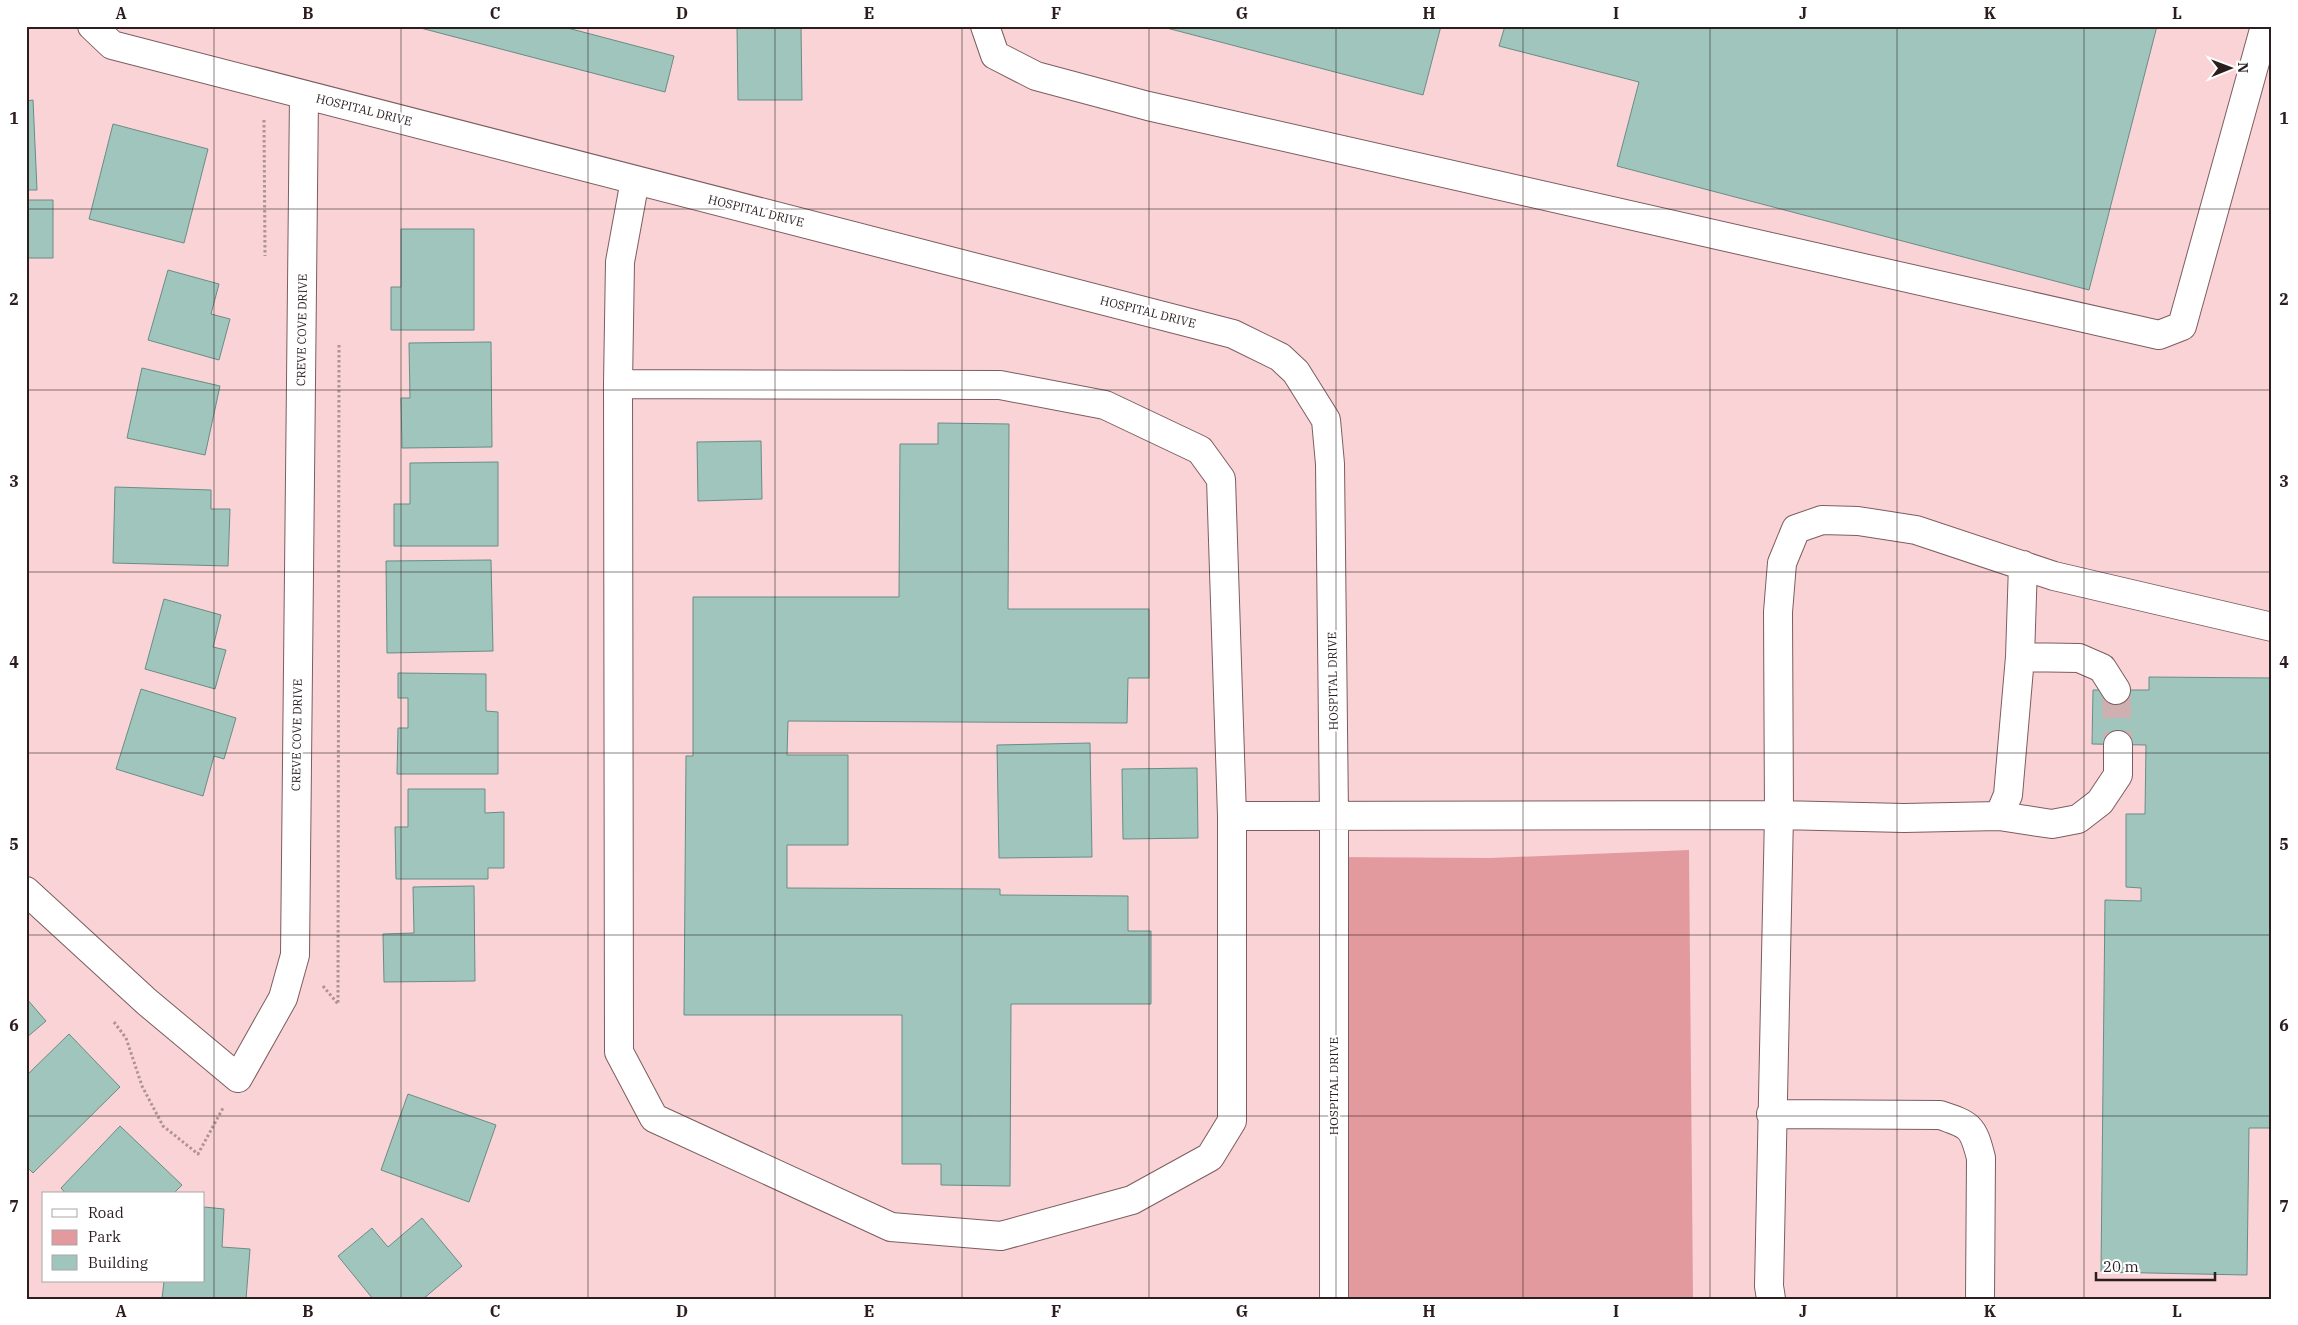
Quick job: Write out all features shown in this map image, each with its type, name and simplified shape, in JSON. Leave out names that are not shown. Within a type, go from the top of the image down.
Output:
[{"type":"street","name":"HOSPITAL DRIVE","points":[[92,26],[112,45],[1234,334],[1280,357],[1296,372],[1326,420],[1329,456],[1334,815],[1334,1299]]},
{"type":"street","points":[[985,26],[995,55],[1036,76],[1148,106],[2159,335],[2182,326],[2265,26]]},
{"type":"street","name":"CREVE COVE DRIVE","points":[[238,1078],[283,998],[295,955],[304,95]]},
{"type":"street","points":[[618,384],[1000,385],[1104,406],[1200,450],[1221,479],[1232,816],[1232,1121],[1210,1157],[1132,1200],[1001,1236],[891,1227],[654,1118],[619,1052],[618,384],[620,262],[635,180]]},
{"type":"street","points":[[1771,1299],[1769,1286],[1771,1114],[1779,815],[1778,612],[1782,563],[1796,529],[1822,520],[1858,521],[1916,530],[2054,576],[2272,627]]},
{"type":"street","points":[[1999,816],[2008,794],[2020,657],[2023,565]]},
{"type":"street","points":[[2020,657],[2079,658],[2102,668],[2116,690]]},
{"type":"street","points":[[1232,816],[1779,815],[1904,818],[1999,816],[2052,824],[2078,819],[2100,802],[2118,776],[2118,745]]},
{"type":"street","points":[[26,891],[147,1002],[238,1078]]},
{"type":"street","points":[[1771,1114],[1940,1116],[1964,1123],[1975,1135],[1981,1158],[1980,1299]]},
{"type":"path","points":[[295,955],[338,1004],[339,341]]},
{"type":"path","points":[[110,1017],[126,1038],[142,1086],[163,1126],[198,1154],[238,1078]]},
{"type":"green space","points":[[1689,850],[1693,1299],[1341,1299],[1334,857],[1490,858]]},
{"type":"building","points":[[413,26],[560,26],[674,56],[665,92]]},
{"type":"building","points":[[737,26],[801,26],[802,100],[738,100]]},
{"type":"building","points":[[1159,26],[1441,26],[1423,95]]},
{"type":"building","points":[[1505,26],[2157,26],[2089,290],[1617,166],[1639,82],[1499,46]]},
{"type":"building","points":[[33,100],[37,190],[26,190],[26,101]]},
{"type":"building","points":[[113,124],[208,149],[184,243],[89,219]]},
{"type":"building","points":[[26,200],[53,200],[53,258],[26,258]]},
{"type":"building","points":[[401,229],[474,229],[474,330],[391,330],[391,287],[401,287]]},
{"type":"building","points":[[168,270],[219,284],[211,314],[230,319],[219,360],[148,340]]},
{"type":"building","points":[[491,342],[492,447],[402,448],[401,398],[410,398],[409,343]]},
{"type":"building","points":[[142,368],[220,386],[205,455],[127,438]]},
{"type":"building","points":[[938,423],[1009,424],[1008,609],[1149,609],[1149,678],[1128,678],[1127,723],[788,721],[787,755],[848,755],[848,845],[787,845],[787,888],[1000,889],[1000,895],[1128,896],[1128,931],[1151,931],[1151,1004],[1011,1004],[1010,1186],[941,1185],[941,1164],[902,1164],[902,1015],[684,1015],[686,756],[693,756],[693,597],[899,597],[900,444],[938,444]]},
{"type":"building","points":[[761,441],[762,499],[698,501],[697,442]]},
{"type":"building","points":[[498,462],[498,546],[394,546],[394,504],[410,504],[410,463]]},
{"type":"building","points":[[115,487],[211,490],[211,509],[230,509],[228,566],[113,563]]},
{"type":"building","points":[[491,560],[493,651],[387,653],[386,561]]},
{"type":"building","points":[[164,599],[221,615],[213,647],[226,650],[215,689],[145,669]]},
{"type":"building","points":[[398,673],[486,674],[486,711],[498,712],[498,774],[397,774],[398,728],[408,728],[408,698],[398,698]]},
{"type":"building","points":[[2149,677],[2272,678],[2272,1128],[2249,1128],[2247,1275],[2101,1272],[2105,900],[2141,901],[2141,888],[2126,887],[2126,814],[2145,814],[2146,745],[2092,744],[2093,690],[2149,690]]},
{"type":"building","points":[[141,689],[236,718],[224,759],[214,756],[203,796],[116,769]]},
{"type":"building","points":[[1090,743],[1092,857],[999,858],[997,745]]},
{"type":"building","points":[[1197,768],[1198,838],[1123,839],[1122,769]]},
{"type":"building","points":[[408,789],[485,789],[485,813],[504,812],[504,868],[488,868],[488,879],[396,879],[395,827],[408,827]]},
{"type":"building","points":[[474,886],[475,981],[384,982],[383,934],[414,933],[413,887]]},
{"type":"building","points":[[26,998],[46,1021],[26,1038]]},
{"type":"building","points":[[69,1034],[120,1087],[33,1173],[26,1166],[26,1076]]},
{"type":"building","points":[[408,1094],[496,1125],[469,1202],[381,1170]]},
{"type":"building","points":[[120,1126],[182,1185],[175,1192],[64,1192],[61,1188]]},
{"type":"building","points":[[205,1207],[224,1209],[222,1247],[250,1249],[246,1299],[162,1299],[164,1282],[205,1282]]},
{"type":"building","points":[[422,1218],[462,1266],[423,1299],[373,1299],[338,1256],[372,1228],[388,1247]]},
{"type":"tunnel","points":[[2116,690],[2118,745]]}]
